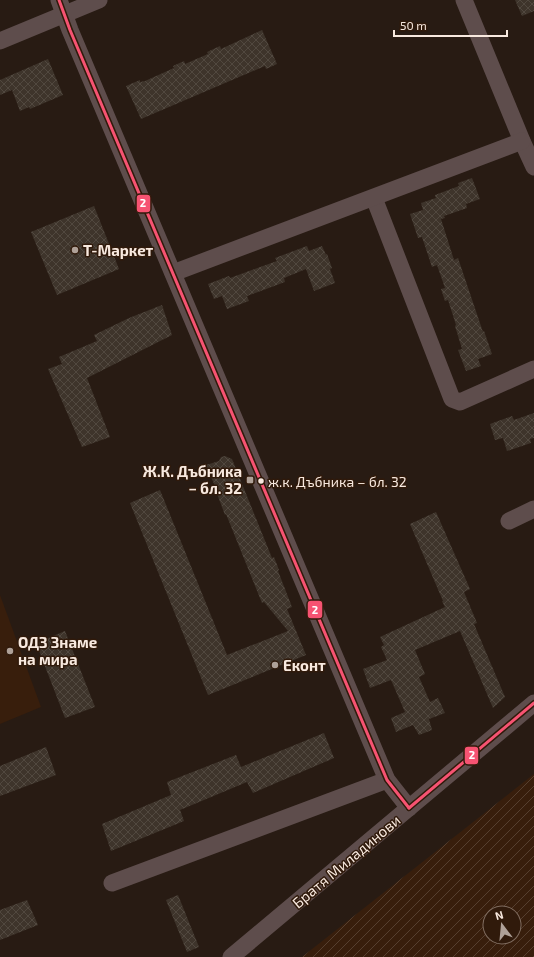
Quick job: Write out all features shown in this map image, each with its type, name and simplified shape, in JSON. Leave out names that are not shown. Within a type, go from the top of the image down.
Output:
[{"type":"street","points":[[0,41],[61,7],[99,0]]},
{"type":"street","points":[[464,0],[522,142],[534,167]]},
{"type":"street","points":[[61,7],[386,780],[409,808]]},
{"type":"street","points":[[173,274],[522,142]]},
{"type":"street","points":[[374,198],[452,399],[460,402],[534,369]]},
{"type":"street","points":[[509,521],[534,509]]},
{"type":"street","name":"Братя Миладинови","points":[[231,957],[534,703]]},
{"type":"street","points":[[112,883],[386,780]]},
{"type":"shaded area","name":"ОДЗ Знаме на мира","points":[[0,595],[41,707],[0,724]]},
{"type":"shaded area","points":[[534,774],[534,957],[302,957]]},
{"type":"building","points":[[515,0],[534,0],[534,11],[522,16]]},
{"type":"building","points":[[262,30],[277,64],[266,69],[265,66],[141,119],[126,86],[140,80],[140,82],[145,81],[174,68],[173,66],[184,61],[185,64],[208,54],[207,52],[220,46],[221,49]]},
{"type":"building","points":[[48,59],[63,95],[30,109],[29,107],[20,111],[12,90],[0,95],[0,80]]},
{"type":"building","points":[[472,178],[480,199],[466,204],[467,208],[444,216],[445,218],[441,219],[454,260],[458,258],[492,354],[478,359],[481,366],[466,371],[458,350],[462,349],[455,326],[456,325],[448,300],[445,301],[441,289],[445,288],[437,265],[432,267],[422,237],[418,238],[410,214],[423,210],[421,203],[436,198],[435,195],[459,186],[458,183]]},
{"type":"building","name":"Т-Маркет","points":[[94,206],[119,269],[57,295],[31,232]]},
{"type":"building","points":[[307,246],[309,251],[322,246],[326,255],[327,254],[332,268],[330,269],[335,283],[314,291],[306,269],[284,278],[285,282],[247,296],[249,301],[227,309],[222,296],[214,299],[208,284],[229,276],[230,278],[277,261],[275,258]]},
{"type":"building","points":[[162,305],[172,335],[87,378],[110,437],[82,447],[48,369],[62,364],[59,357],[97,341],[94,335],[129,318]]},
{"type":"building","points":[[534,413],[534,438],[530,439],[531,443],[507,451],[503,438],[495,440],[490,424],[512,416],[514,420]]},
{"type":"building","points":[[225,456],[232,459],[272,558],[274,557],[292,607],[287,609],[306,655],[208,695],[130,503],[160,490],[227,655],[288,631],[264,602],[262,603],[206,465],[219,461],[221,457]]},
{"type":"building","points":[[436,512],[470,589],[464,592],[477,623],[474,624],[505,697],[493,708],[460,631],[415,650],[425,674],[419,677],[430,702],[438,698],[445,713],[429,719],[432,730],[419,735],[413,725],[396,732],[391,718],[405,712],[391,680],[370,688],[363,669],[387,660],[381,647],[384,645],[380,637],[445,607],[410,524]]},
{"type":"building","points":[[65,631],[95,707],[65,718],[36,643]]},
{"type":"building","points":[[324,733],[334,758],[253,793],[247,782],[180,810],[184,821],[111,851],[102,824],[171,795],[167,782],[236,755],[241,767]]},
{"type":"building","points":[[46,747],[56,775],[0,796],[0,766]]},
{"type":"building","points":[[178,895],[199,947],[187,952],[166,900]]},
{"type":"building","points":[[27,900],[38,925],[0,940],[0,910]]},
{"type":"transit line","name":"2","points":[[59,0],[70,30],[387,780],[409,808]]},
{"type":"transit line","name":"2","points":[[409,808],[534,703]]},
{"type":"place","name":"Т-Маркет","points":[[75,250]]},
{"type":"place","name":"Ж.К. Дъбника – бл. 32","points":[[250,480]]},
{"type":"place","name":"ж.к. Дъбника – бл. 32","points":[[261,481]]},
{"type":"place","name":"ОДЗ Знаме на мира","points":[[10,651]]},
{"type":"place","name":"Еконт","points":[[275,665]]}]
